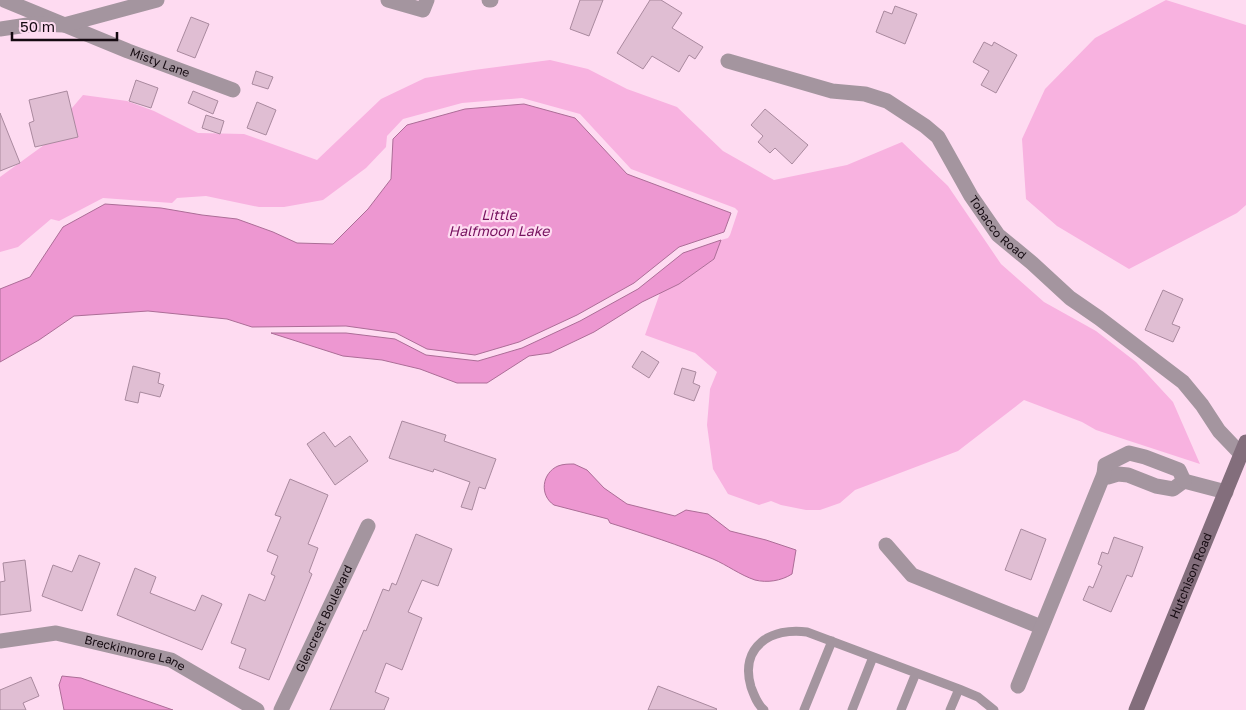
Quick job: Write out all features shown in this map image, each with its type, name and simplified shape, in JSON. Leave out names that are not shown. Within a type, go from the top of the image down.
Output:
[{"type":"street","name":"Misty Lane","points":[[4,0],[232,90]]},
{"type":"street","points":[[0,30],[34,24],[64,25],[157,0]]},
{"type":"street","points":[[388,0],[423,10],[427,0]]},
{"type":"street","name":"Tobacco Road","points":[[728,61],[832,91],[865,94],[887,102],[925,126],[938,137],[971,196],[998,235],[1070,298],[1183,382],[1202,405],[1219,431],[1244,448]]},
{"type":"street","name":"Hutchison Road","points":[[1136,710],[1226,492],[1240,474],[1244,448]]},
{"type":"street","points":[[1018,686],[1104,474],[1105,465],[1129,454],[1144,457],[1179,470],[1184,481]]},
{"type":"street","points":[[1156,486],[1163,464]]},
{"type":"street","points":[[1104,474],[1108,477],[1118,474],[1128,476],[1156,486],[1173,489],[1184,481]]},
{"type":"street","points":[[1184,481],[1226,492]]},
{"type":"street","name":"Glencrest Boulevard","points":[[281,710],[368,526]]},
{"type":"street","points":[[886,546],[912,575],[1041,627]]},
{"type":"street","name":"Breckinmore Lane","points":[[0,640],[56,633],[170,660],[257,710]]},
{"type":"lane","points":[[764,710],[756,706],[748,678],[750,662],[755,650],[764,639],[777,633],[793,630],[808,632],[959,689],[978,697],[994,710]]},
{"type":"lane","points":[[804,710],[832,641]]},
{"type":"lane","points":[[852,710],[873,657]]},
{"type":"lane","points":[[901,710],[916,673]]},
{"type":"lane","points":[[950,710],[959,689]]},
{"type":"shaded area","points":[[1166,0],[1246,25],[1246,205],[1237,213],[1129,269],[1057,226],[1026,199],[1022,139],[1045,89],[1095,38]]},
{"type":"shaded area","points":[[550,60],[588,69],[627,89],[677,107],[723,151],[774,180],[847,165],[902,142],[948,186],[1001,264],[1044,302],[1096,331],[1136,362],[1173,402],[1200,464],[1096,430],[1082,422],[1024,400],[958,451],[855,490],[840,503],[820,510],[806,510],[771,501],[759,505],[728,494],[713,469],[707,425],[710,389],[717,372],[695,353],[645,335],[660,293],[679,284],[714,259],[721,240],[728,238],[730,235],[738,211],[735,208],[631,169],[580,114],[522,98],[462,103],[403,119],[387,136],[386,147],[366,168],[323,200],[284,207],[259,207],[206,196],[177,198],[172,203],[103,198],[59,221],[51,219],[18,247],[0,252],[0,177],[44,145],[55,128],[83,95],[127,101],[154,111],[198,133],[244,134],[317,160],[381,99],[425,78]]},
{"type":"water","name":"Little Halfmoon Lake","points":[[524,104],[575,118],[627,174],[731,213],[724,232],[679,247],[634,283],[577,315],[519,342],[475,355],[427,349],[396,333],[346,326],[252,327],[227,319],[148,311],[74,316],[39,340],[0,362],[0,289],[30,277],[63,227],[105,204],[161,208],[237,219],[297,243],[333,244],[368,209],[391,179],[393,139],[407,125],[465,109]]},
{"type":"water","points":[[721,240],[714,259],[679,284],[642,302],[594,332],[550,353],[529,356],[487,383],[457,383],[420,369],[382,360],[343,356],[271,333],[346,333],[395,339],[426,355],[478,361],[522,348],[580,321],[638,289],[683,253]]},
{"type":"water","points":[[574,464],[587,470],[604,488],[627,504],[675,516],[686,510],[708,514],[730,531],[796,550],[792,574],[774,581],[755,580],[713,559],[610,523],[608,519],[554,505],[549,501],[544,490],[546,479],[553,469],[558,466]]},
{"type":"water","points":[[62,676],[81,678],[173,710],[64,710],[59,685]]},
{"type":"building","points":[[580,0],[603,0],[589,36],[570,29]]},
{"type":"building","points":[[650,0],[661,0],[682,13],[672,28],[703,47],[695,59],[689,55],[679,72],[652,56],[643,69],[617,53]]},
{"type":"building","points":[[895,6],[917,14],[905,44],[876,32],[884,11],[892,14]]},
{"type":"building","points":[[191,17],[209,24],[195,58],[177,51]]},
{"type":"building","points":[[984,42],[992,46],[994,42],[1017,55],[996,93],[981,85],[989,71],[973,62]]},
{"type":"building","points":[[256,71],[273,77],[268,89],[252,84]]},
{"type":"building","points":[[136,80],[158,88],[151,108],[129,101]]},
{"type":"building","points":[[67,91],[78,137],[35,147],[29,123],[34,121],[29,100]]},
{"type":"building","points":[[193,91],[218,101],[213,114],[188,103]]},
{"type":"building","points":[[257,102],[276,110],[266,135],[247,128]]},
{"type":"building","points":[[765,109],[808,145],[792,164],[775,148],[770,153],[758,142],[763,136],[751,125]]},
{"type":"building","points":[[0,113],[20,163],[0,171]]},
{"type":"building","points":[[206,115],[224,121],[220,134],[202,128]]},
{"type":"building","points":[[1163,290],[1183,299],[1172,324],[1180,327],[1173,342],[1145,330]]},
{"type":"building","points":[[642,351],[659,362],[649,378],[632,367]]},
{"type":"building","points":[[133,366],[160,373],[158,383],[164,385],[160,397],[140,392],[138,403],[125,400]]},
{"type":"building","points":[[682,368],[696,372],[693,383],[700,386],[694,401],[674,394]]},
{"type":"building","points":[[402,421],[446,435],[444,441],[496,459],[485,489],[479,487],[472,510],[461,507],[470,482],[434,469],[433,472],[389,458]]},
{"type":"building","points":[[324,432],[335,447],[350,436],[368,461],[335,485],[307,444]]},
{"type":"building","points":[[290,479],[328,495],[308,544],[318,548],[309,572],[312,574],[269,680],[239,668],[246,649],[231,643],[249,594],[265,601],[275,576],[271,574],[278,556],[267,551],[281,517],[275,515]]},
{"type":"building","points":[[1021,529],[1046,539],[1031,580],[1005,570]]},
{"type":"building","points":[[416,534],[452,549],[438,586],[422,580],[408,612],[422,618],[402,670],[386,663],[375,692],[389,698],[384,710],[330,710],[383,589],[389,591],[392,583],[396,585]]},
{"type":"building","points":[[1114,537],[1143,547],[1132,577],[1127,575],[1111,612],[1083,600],[1089,586],[1093,588],[1102,566],[1098,564],[1102,552],[1108,554]]},
{"type":"building","points":[[79,555],[100,563],[82,611],[42,596],[53,565],[72,572]]},
{"type":"building","points":[[25,560],[31,611],[0,615],[0,582],[5,581],[3,563]]},
{"type":"building","points":[[135,568],[156,577],[150,593],[195,611],[202,595],[222,604],[202,650],[117,615]]},
{"type":"building","points":[[31,677],[39,696],[23,703],[26,710],[0,710],[0,690]]},
{"type":"building","points":[[658,686],[717,709],[648,710]]}]
